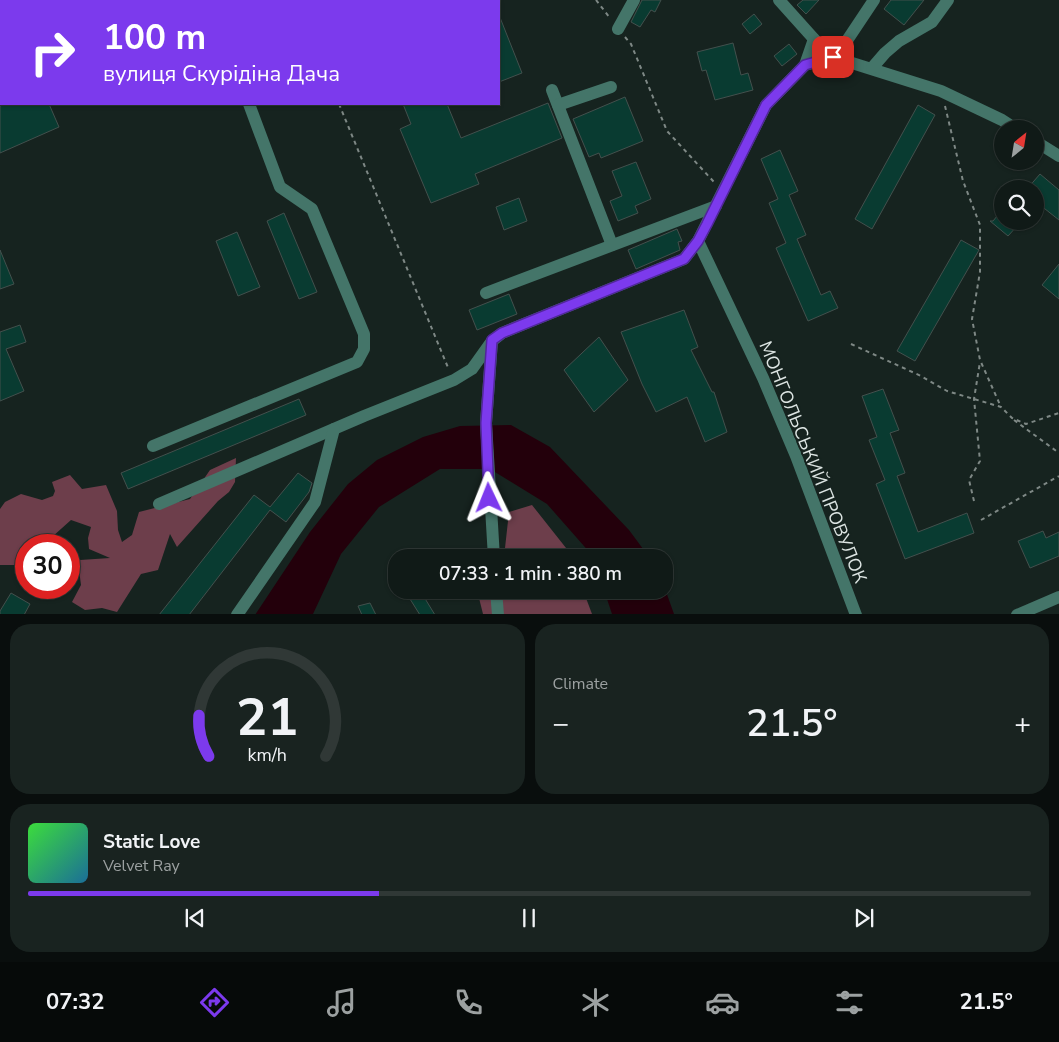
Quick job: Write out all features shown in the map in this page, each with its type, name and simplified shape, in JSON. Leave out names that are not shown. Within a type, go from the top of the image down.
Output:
[{"type":"street","points":[[618,29],[634,0]]},
{"type":"street","points":[[779,0],[833,57],[941,91],[1002,120]]},
{"type":"street","points":[[805,65],[833,57],[844,45],[874,0]]},
{"type":"street","points":[[872,68],[884,53],[899,40],[932,22],[948,0]]},
{"type":"street","points":[[159,504],[454,380],[472,369],[492,340],[502,333],[684,259],[698,241],[766,105],[805,65],[814,39]]},
{"type":"street","points":[[558,105],[610,87]]},
{"type":"street","points":[[552,90],[612,245]]},
{"type":"street","points":[[152,446],[358,362],[364,349],[364,334],[312,208],[280,187],[249,105]]},
{"type":"street","points":[[1044,147],[1059,156]]},
{"type":"street","points":[[486,292],[716,206]]},
{"type":"street","name":"МОНГОЛЬСЬКИЙ ПРОВУЛОК","points":[[698,241],[763,378],[793,447],[856,614]]},
{"type":"street","points":[[492,340],[486,423],[493,549]]},
{"type":"street","points":[[236,614],[315,502],[334,429]]},
{"type":"street","points":[[1017,614],[1059,597]]},
{"type":"street","points":[[497,599],[498,614]]},
{"type":"path","points":[[596,0],[631,44],[667,131],[722,192]]},
{"type":"path","points":[[941,91],[964,181],[980,225],[980,272],[972,319],[980,360],[1001,407],[1012,418],[1059,453]]},
{"type":"path","points":[[340,105],[454,380]]},
{"type":"path","points":[[851,344],[921,376],[947,391],[1001,407]]},
{"type":"path","points":[[974,500],[970,480],[980,461],[974,399],[980,360]]},
{"type":"path","points":[[1012,418],[1026,424],[1059,413]]},
{"type":"path","points":[[981,520],[1059,476]]},
{"type":"shaded area","points":[[511,425],[550,447],[629,530],[643,549],[587,549],[547,504],[490,469],[440,469],[379,507],[341,554],[313,614],[256,614],[310,532],[348,484],[377,460],[423,437],[460,426]]},
{"type":"shaded area","points":[[236,458],[235,482],[229,492],[218,501],[177,547],[170,534],[158,570],[141,574],[117,612],[102,608],[85,610],[72,602],[74,599],[80,599],[80,560],[110,558],[89,549],[88,538],[91,527],[71,520],[55,534],[15,534],[15,565],[0,565],[0,509],[5,502],[21,494],[42,500],[53,496],[55,491],[52,482],[70,475],[82,489],[106,485],[117,511],[118,530],[122,542],[132,535],[139,512],[190,499],[210,470]]},
{"type":"shaded area","points":[[532,505],[567,549],[504,549],[509,512]]},
{"type":"shaded area","points":[[479,599],[586,599],[592,614],[483,614]]},
{"type":"shaded area","points":[[607,599],[669,599],[674,614],[612,614]]},
{"type":"building","points":[[642,0],[661,0],[655,12],[651,10],[640,27],[631,22]]},
{"type":"building","points":[[803,0],[819,0],[806,14],[797,5]]},
{"type":"building","points":[[891,0],[924,0],[904,25],[884,9]]},
{"type":"building","points":[[754,14],[762,24],[750,34],[742,24]]},
{"type":"building","points":[[500,18],[522,73],[500,82]]},
{"type":"building","points":[[733,43],[741,75],[748,73],[753,90],[715,100],[706,70],[702,71],[697,52]]},
{"type":"building","points":[[789,44],[797,54],[782,66],[774,56]]},
{"type":"building","points":[[625,97],[643,141],[601,158],[599,153],[589,157],[573,119]]},
{"type":"building","points":[[548,103],[562,138],[475,174],[479,184],[431,203],[400,129],[411,124],[403,105],[447,105],[461,138]]},
{"type":"building","points":[[49,105],[59,127],[0,153],[0,106]]},
{"type":"building","points":[[918,105],[935,115],[872,229],[855,219]]},
{"type":"building","points":[[780,150],[798,191],[789,195],[806,235],[797,239],[821,295],[830,291],[838,308],[808,321],[776,248],[786,243],[769,203],[778,199],[761,159]]},
{"type":"building","points":[[636,162],[651,199],[635,206],[638,213],[618,221],[610,201],[622,196],[612,171]]},
{"type":"building","points":[[1040,174],[1059,190],[1059,220],[1044,208],[1044,180],[1035,180]]},
{"type":"building","points":[[519,198],[527,221],[504,230],[496,207]]},
{"type":"building","points":[[284,213],[317,292],[299,299],[267,221]]},
{"type":"building","points":[[677,229],[682,241],[678,242],[680,250],[636,269],[628,250]]},
{"type":"building","points":[[1001,230],[1013,230],[1008,236]]},
{"type":"building","points":[[237,232],[260,287],[238,296],[216,241]]},
{"type":"building","points":[[961,240],[979,250],[915,361],[897,351]]},
{"type":"building","points":[[0,250],[14,284],[0,289]]},
{"type":"building","points":[[1059,264],[1059,299],[1042,285]]},
{"type":"building","points":[[509,294],[517,314],[477,330],[469,310]]},
{"type":"building","points":[[684,310],[698,347],[691,350],[712,392],[714,392],[727,432],[705,442],[687,397],[656,412],[642,384],[621,332]]},
{"type":"building","points":[[20,325],[26,342],[6,349],[24,391],[0,401],[0,332]]},
{"type":"building","points":[[599,337],[628,380],[594,412],[564,370]]},
{"type":"building","points":[[883,389],[899,430],[890,433],[905,473],[897,476],[918,532],[967,513],[974,533],[905,559],[876,484],[885,480],[869,440],[877,437],[862,396]]},
{"type":"building","points":[[299,399],[306,415],[128,489],[121,473]]},
{"type":"building","points":[[298,473],[312,483],[309,492],[286,522],[270,510],[190,614],[160,614],[254,495],[270,507]]},
{"type":"building","points":[[1043,531],[1046,538],[1059,532],[1059,556],[1030,568],[1018,541]]},
{"type":"building","points":[[11,593],[15,595],[15,599],[21,599],[30,604],[25,614],[0,614]]},
{"type":"building","points":[[410,599],[425,599],[434,614],[419,614]]},
{"type":"building","points":[[370,603],[376,614],[362,614],[358,606]]},
{"type":"route","points":[[489,498],[486,423],[492,340],[502,333],[684,259],[698,241],[766,105],[805,65],[833,57]]}]
